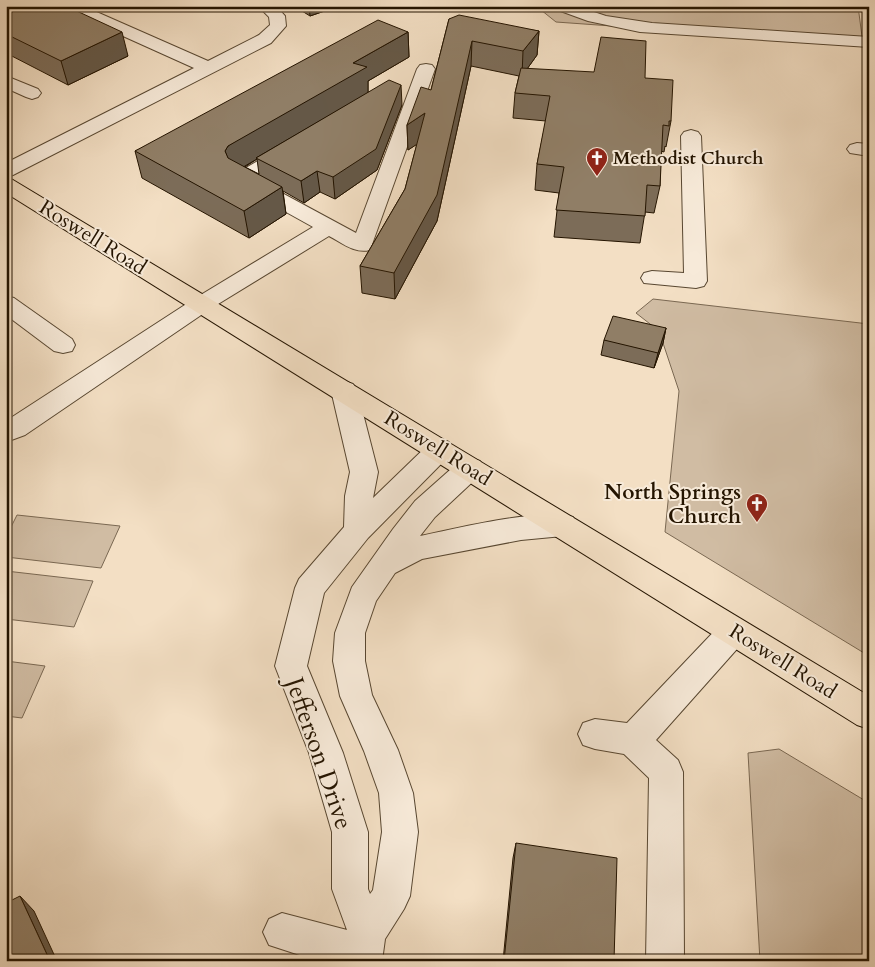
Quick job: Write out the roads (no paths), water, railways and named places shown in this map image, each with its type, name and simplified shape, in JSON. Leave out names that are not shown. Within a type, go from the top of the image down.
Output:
[{"type":"main road","name":"Roswell Road","points":[[6,184],[869,714]]},
{"type":"street","points":[[69,6],[208,68]]},
{"type":"street","points":[[6,171],[265,39],[278,26],[278,16],[266,6]]},
{"type":"street","points":[[561,6],[594,18],[626,25],[869,42]]},
{"type":"street","points":[[308,139],[241,179],[362,245],[426,69],[401,84]]},
{"type":"street","points":[[6,80],[32,93]]},
{"type":"street","points":[[652,278],[696,281],[691,136]]},
{"type":"street","points":[[6,432],[16,428],[202,304],[329,227]]},
{"type":"street","points":[[6,304],[63,345]]},
{"type":"street","points":[[344,390],[364,472],[359,496],[358,530]]},
{"type":"street","name":"Jefferson Drive","points":[[364,949],[350,889],[350,832],[326,753],[291,666],[310,588],[358,530],[440,449]]},
{"type":"street","points":[[282,932],[364,949],[390,896],[400,832],[396,793],[380,750],[356,696],[349,660],[350,633],[363,596],[425,509],[470,468]]},
{"type":"street","points":[[385,564],[416,549],[425,547],[521,529],[563,525]]},
{"type":"street","points":[[633,740],[652,722],[734,631]]},
{"type":"street","points":[[595,734],[633,740],[666,772],[665,961]]},
{"type":"place","name":"Methodist Church","points":[[597,177]]},
{"type":"place","name":"North Springs Church","points":[[757,523]]}]
